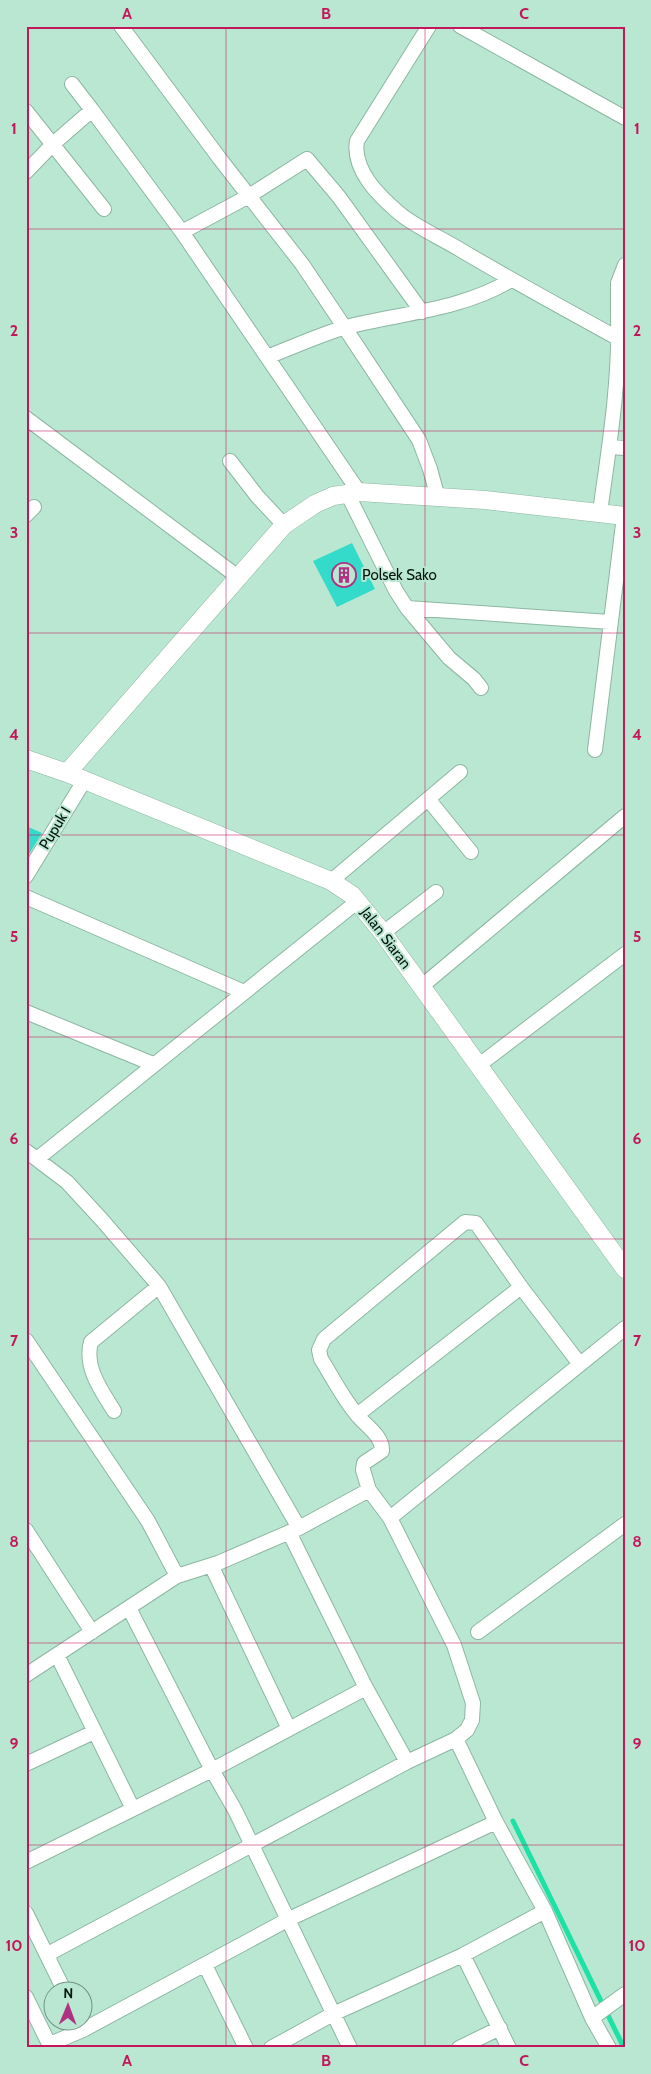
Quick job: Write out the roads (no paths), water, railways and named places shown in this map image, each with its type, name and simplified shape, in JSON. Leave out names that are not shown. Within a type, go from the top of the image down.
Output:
[{"type":"street","points":[[121,26],[302,264],[345,328],[419,440],[438,498]]},
{"type":"street","points":[[429,26],[357,141],[356,158],[360,168],[400,215],[511,280],[619,339]]},
{"type":"street","points":[[460,26],[625,118]]},
{"type":"street","points":[[72,84],[182,232],[267,357],[353,492],[396,591],[407,608],[449,658],[474,679],[481,688]]},
{"type":"street","points":[[26,172],[53,144],[92,110]]},
{"type":"street","points":[[26,111],[104,209]]},
{"type":"street","points":[[182,232],[249,196],[307,159],[339,198],[422,312]]},
{"type":"street","points":[[600,512],[609,447],[621,314],[618,283],[625,265]]},
{"type":"street","points":[[267,357],[345,328],[422,312],[469,299],[498,288],[511,280]]},
{"type":"street","points":[[26,418],[238,578]]},
{"type":"street","points":[[609,447],[625,448]]},
{"type":"street","points":[[230,461],[257,496],[284,525]]},
{"type":"street","points":[[67,773],[284,525],[315,504],[333,496],[353,492],[485,500],[624,516],[595,750]]},
{"type":"street","points":[[407,608],[610,622]]},
{"type":"street","name":"Jalan Siaran","points":[[26,759],[67,773],[345,889],[358,901],[422,986],[625,1270]]},
{"type":"street","points":[[331,882],[460,772]]},
{"type":"street","name":"Pupuk I","points":[[26,876],[84,781]]},
{"type":"street","points":[[428,799],[471,852]]},
{"type":"street","points":[[422,986],[625,816]]},
{"type":"street","points":[[383,933],[436,892]]},
{"type":"street","points":[[26,897],[244,992]]},
{"type":"street","points":[[358,901],[153,1064],[32,1155],[67,1182],[159,1286],[294,1530],[366,1688],[407,1762]]},
{"type":"street","points":[[479,1065],[625,954]]},
{"type":"street","points":[[26,1012],[153,1064]]},
{"type":"street","points":[[48,1954],[407,1762],[456,1739],[467,1730],[472,1720],[473,1703],[454,1645],[390,1518],[369,1490],[363,1470],[364,1463],[378,1454],[383,1447],[379,1439],[357,1415],[321,1359],[319,1350],[324,1339],[465,1222],[476,1223],[521,1287],[579,1363]]},
{"type":"street","points":[[114,1411],[100,1388],[88,1360],[91,1342],[159,1286]]},
{"type":"street","points":[[357,1415],[521,1287]]},
{"type":"street","points":[[390,1518],[579,1363],[625,1328]]},
{"type":"street","points":[[26,1340],[148,1522],[177,1576]]},
{"type":"street","points":[[26,1675],[177,1576],[211,1565],[294,1530],[369,1490]]},
{"type":"street","points":[[478,1632],[625,1524]]},
{"type":"street","points":[[26,1530],[92,1632]]},
{"type":"street","points":[[211,1565],[289,1729]]},
{"type":"street","points":[[129,1608],[212,1770],[253,1845],[287,1920],[350,2048]]},
{"type":"street","points":[[57,1655],[133,1809]]},
{"type":"street","points":[[26,1862],[212,1770],[366,1688]]},
{"type":"street","points":[[26,1764],[94,1732]]},
{"type":"street","points":[[456,1739],[496,1822],[545,1912],[609,2006],[609,2048]]},
{"type":"street","points":[[92,2021],[204,1965],[287,1920],[496,1822]]},
{"type":"street","points":[[271,2048],[333,2014],[462,1956],[545,1912]]},
{"type":"street","points":[[26,1913],[61,1982]]},
{"type":"street","points":[[462,1956],[509,2048]]},
{"type":"street","points":[[204,1965],[246,2048]]},
{"type":"street","points":[[26,1997],[51,2046],[72,2032]]},
{"type":"street","points":[[459,2048],[500,2028]]},
{"type":"waterway","points":[[513,1821],[624,2048]]},
{"type":"place","name":"Polsek Sako","points":[[344,575]]}]
